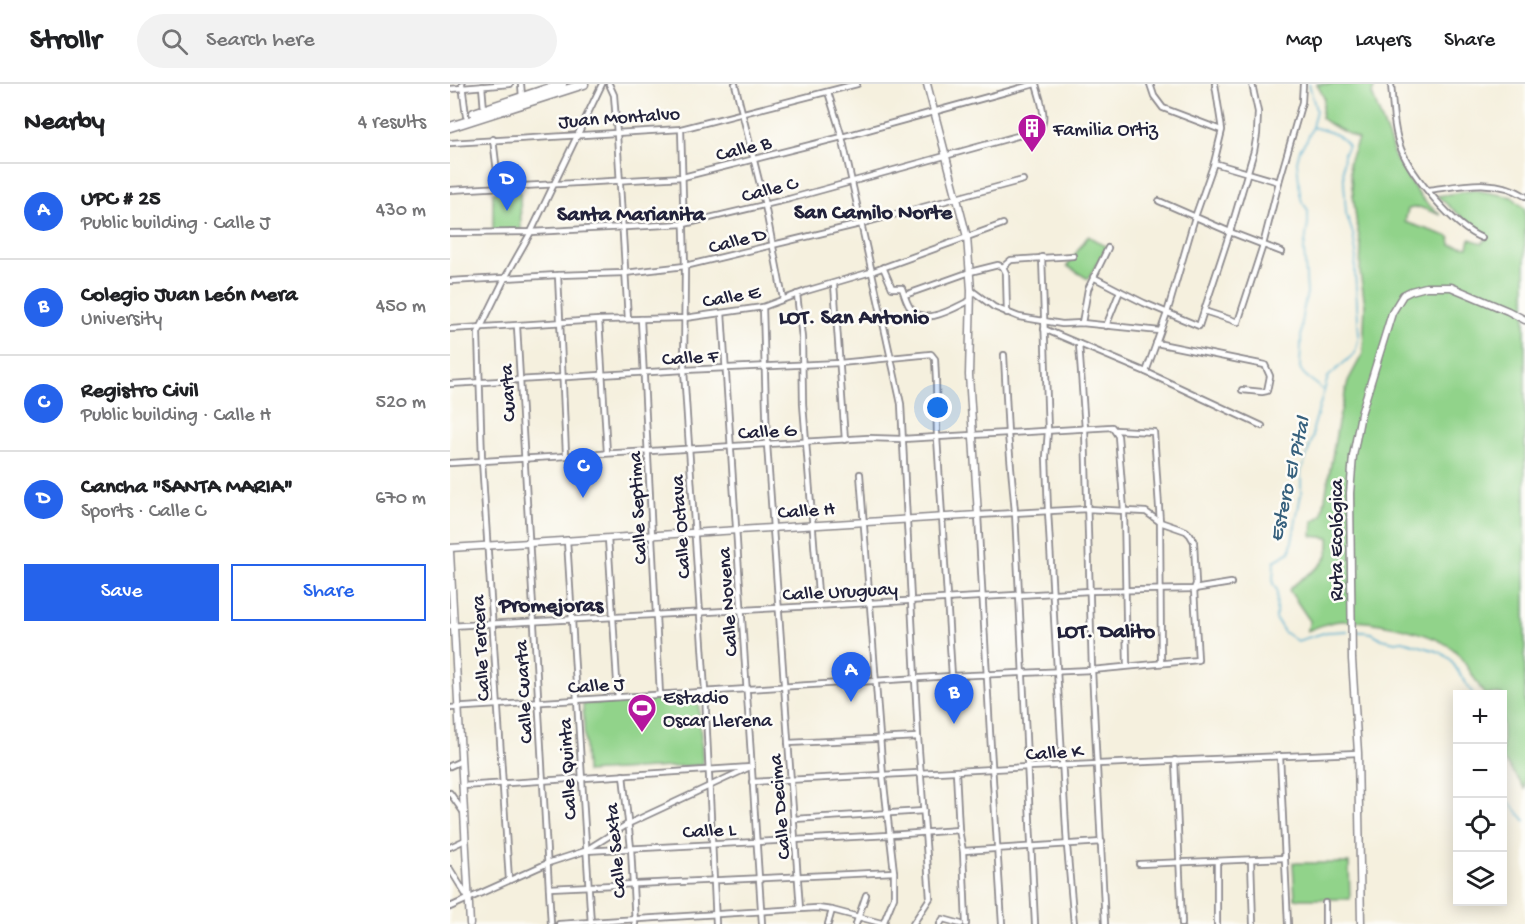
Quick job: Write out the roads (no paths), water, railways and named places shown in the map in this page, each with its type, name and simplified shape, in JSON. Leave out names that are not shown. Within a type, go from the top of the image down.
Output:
[{"type":"highway","points":[[450,121],[560,84]]},
{"type":"highway","points":[[450,126],[584,84]]},
{"type":"main road","points":[[927,84],[967,237],[971,290],[969,375],[978,515]]},
{"type":"main road","name":"Ruta Ecológica","points":[[1361,924],[1358,753],[1352,658],[1350,493],[1353,456],[1361,414],[1392,313],[1403,295],[1426,287],[1451,287],[1508,310],[1525,320]]},
{"type":"main road","name":"Calle H","points":[[450,550],[488,545],[978,515]]},
{"type":"main road","points":[[450,550],[452,626],[470,924]]},
{"type":"street","points":[[450,89],[462,86],[510,84]]},
{"type":"street","points":[[520,84],[522,97]]},
{"type":"street","name":"Calle Tercera","points":[[509,880],[482,460],[478,333],[531,232],[602,84]]},
{"type":"street","points":[[609,84],[614,95],[628,319]]},
{"type":"street","points":[[735,84],[765,204],[783,299]]},
{"type":"street","name":"Juan Montalvo","points":[[450,143],[681,129],[828,92],[835,87],[857,84]]},
{"type":"street","name":"Calle B","points":[[450,190],[683,177],[842,137],[1035,84]]},
{"type":"street","name":"Calle C","points":[[450,233],[531,232],[684,224],[765,204],[1040,129],[1044,120],[1035,84]]},
{"type":"street","points":[[1150,84],[1154,96],[1163,108],[1222,130]]},
{"type":"street","points":[[1146,372],[1167,313],[1195,217],[1214,163],[1222,130],[1215,84]]},
{"type":"street","points":[[1093,277],[1167,313],[1198,326],[1200,324],[1254,151],[1258,112],[1252,84]]},
{"type":"street","points":[[1204,311],[1238,322],[1263,244],[1302,102],[1303,84]]},
{"type":"street","points":[[1391,84],[1401,150],[1435,201],[1472,234],[1482,238]]},
{"type":"street","points":[[482,85],[484,110]]},
{"type":"street","points":[[462,86],[466,116]]},
{"type":"street","points":[[828,92],[842,137],[901,404],[918,737],[930,898],[913,924]]},
{"type":"street","name":"Calle Octava","points":[[681,129],[685,267],[684,370],[705,691],[716,924]]},
{"type":"street","points":[[493,139],[499,188]]},
{"type":"street","points":[[1214,163],[1279,182]]},
{"type":"street","name":"Calle D","points":[[450,281],[625,273],[685,267],[860,224],[1023,180]]},
{"type":"street","points":[[1428,190],[1480,183],[1516,191],[1525,196]]},
{"type":"street","points":[[1160,201],[1282,252]]},
{"type":"street","name":"Calle E","points":[[450,329],[598,320],[685,318],[763,307],[1003,225]]},
{"type":"street","points":[[1082,323],[1088,289],[1108,248]]},
{"type":"street","points":[[1003,267],[1011,260],[1072,256]]},
{"type":"street","points":[[1042,257],[1048,431],[1046,457],[1048,511],[1062,767],[1074,924]]},
{"type":"street","points":[[904,295],[996,265],[1003,267],[1006,273],[1007,313]]},
{"type":"street","points":[[883,267],[892,288],[902,288],[910,309],[919,314],[930,317],[971,300]]},
{"type":"street","points":[[558,275],[566,454]]},
{"type":"street","points":[[834,284],[845,440]]},
{"type":"street","points":[[971,290],[994,307],[1019,317],[1062,324],[1082,323],[1160,331]]},
{"type":"street","points":[[1106,326],[1120,291]]},
{"type":"street","points":[[797,294],[819,606]]},
{"type":"street","name":"Calle Decima","points":[[763,307],[767,444],[800,909]]},
{"type":"street","name":"Calle Novena","points":[[722,313],[762,924]]},
{"type":"street","name":"Calle Septima","points":[[641,319],[660,695]]},
{"type":"street","points":[[598,320],[607,453]]},
{"type":"street","name":"Cuarta","points":[[517,326],[525,458]]},
{"type":"street","points":[[1044,329],[1108,354],[1262,426]]},
{"type":"street","points":[[1156,343],[1265,365],[1270,376],[1267,391],[1262,393],[1242,390]]},
{"type":"street","points":[[1079,344],[1085,429],[1092,670],[1105,924]]},
{"type":"street","name":"Calle F","points":[[450,384],[684,370],[765,368],[931,354],[935,359],[938,437]]},
{"type":"street","points":[[1004,355],[1020,595],[1035,924]]},
{"type":"street","name":"Calle G","points":[[450,463],[566,454],[868,438],[902,439],[1008,434],[1112,427],[1115,430],[1154,432],[1160,522]]},
{"type":"street","points":[[1115,430],[1118,436],[1124,510],[1127,666]]},
{"type":"street","points":[[938,437],[954,708]]},
{"type":"street","name":"Calle Cuarta","points":[[525,458],[551,924]]},
{"type":"street","points":[[559,924],[634,922],[800,909],[832,910],[884,924],[894,897],[894,872],[883,776],[860,474]]},
{"type":"street","name":"Calle H","points":[[978,515],[1087,509],[1124,510],[1150,513],[1160,522],[1186,531],[1194,542],[1198,660]]},
{"type":"street","points":[[978,515],[1002,924]]},
{"type":"street","points":[[1160,522],[1161,662]]},
{"type":"street","points":[[608,538],[618,697]]},
{"type":"street","name":"Calle Quinta","points":[[567,540],[591,923]]},
{"type":"street","name":"Calle Uruguay","points":[[452,626],[1090,591],[1194,589],[1231,583]]},
{"type":"street","name":"Calle J","points":[[450,708],[746,688],[1092,670],[1198,660]]},
{"type":"street","points":[[788,743],[918,737]]},
{"type":"street","name":"Calle K","points":[[752,782],[1358,753]]},
{"type":"street","points":[[1280,756],[1288,924]]},
{"type":"street","points":[[1176,760],[1182,924]]},
{"type":"street","points":[[450,766],[461,761]]},
{"type":"street","points":[[462,786],[751,767]]},
{"type":"street","points":[[585,851],[627,824],[751,767]]},
{"type":"street","points":[[956,771],[966,924]]},
{"type":"street","name":"Calle Sexta","points":[[623,775],[634,884],[634,922]]},
{"type":"street","points":[[450,793],[464,813]]},
{"type":"street","points":[[794,819],[924,811]]},
{"type":"street","name":"Calle L","points":[[468,898],[548,863],[585,851],[959,830]]},
{"type":"street","points":[[450,847],[465,840]]},
{"type":"street","points":[[963,851],[1102,842]]},
{"type":"street","points":[[1139,864],[1285,858]]},
{"type":"street","points":[[1251,860],[1253,924]]},
{"type":"street","points":[[1217,861],[1217,924]]},
{"type":"street","points":[[450,869],[468,898],[450,908]]},
{"type":"street","points":[[549,888],[894,872]]},
{"type":"street","points":[[856,924],[866,895]]},
{"type":"street","points":[[1325,903],[1325,924]]},
{"type":"street","points":[[828,924],[832,910]]},
{"type":"street","points":[[940,924],[944,919],[962,924]]},
{"type":"waterway","name":"Estero El Pital","points":[[1309,84],[1316,110],[1312,127],[1337,135],[1348,146],[1344,153],[1343,166],[1346,213],[1356,253],[1359,336],[1355,353],[1328,377],[1313,429],[1313,437],[1301,472],[1301,494],[1290,552],[1274,561],[1273,584],[1277,590],[1276,619],[1284,632],[1297,641],[1327,632],[1348,631]]},
{"type":"waterway","name":"Estero El Pital","points":[[1312,128],[1300,149],[1297,161],[1300,194],[1308,210],[1304,249],[1307,293],[1302,316],[1300,368],[1324,392]]},
{"type":"waterway","name":"Estero El Pital","points":[[1353,631],[1372,633],[1382,639],[1403,641],[1440,652],[1450,659],[1470,690]]},
{"type":"waterway","name":"Estero El Pital","points":[[1506,798],[1525,821]]},
{"type":"place","name":"Familia Ortiz","points":[[1032,154]]},
{"type":"place","name":"Cancha \"SANTA MARIA\"","points":[[507,211]]},
{"type":"place","name":"Registro Civil","points":[[583,498]]},
{"type":"place","name":"UPC # 25","points":[[851,702]]},
{"type":"place","name":"Colegio Juan León Mera","points":[[954,724]]},
{"type":"place","name":"Estadio Oscar Llerena","points":[[642,734]]},
{"type":"district","name":"San Camilo Norte","points":[[873,210]]},
{"type":"district","name":"Santa Marianita","points":[[631,212]]},
{"type":"district","name":"LOT. San Antonio","points":[[854,315]]},
{"type":"district","name":"Promejoras","points":[[551,603]]},
{"type":"district","name":"LOT. Dalito","points":[[1106,629]]}]
